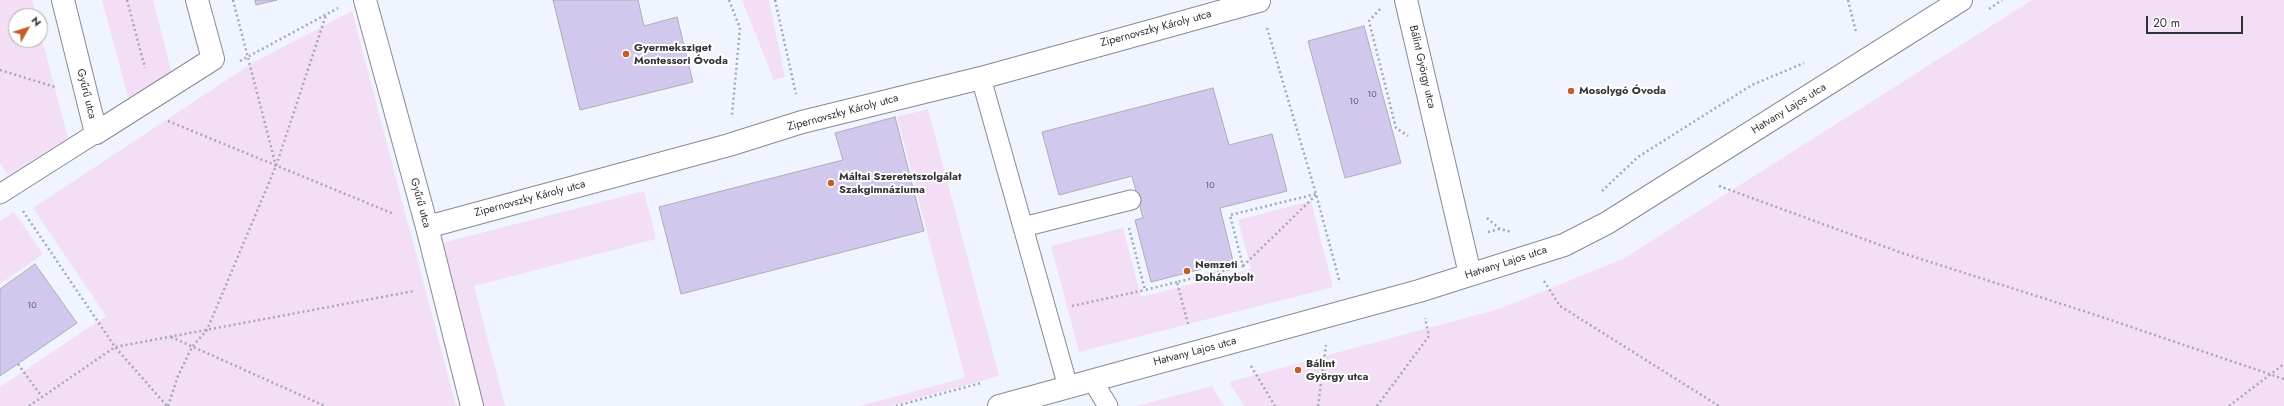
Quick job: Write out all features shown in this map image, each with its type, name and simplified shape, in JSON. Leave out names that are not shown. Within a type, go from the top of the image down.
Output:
[{"type":"street","name":"Gyűrű utca","points":[[63,0],[96,133],[213,59],[198,0]]},
{"type":"street","name":"Gyűrű utca","points":[[365,0],[427,227],[472,406]]},
{"type":"street","name":"Bálint György utca","points":[[1406,0],[1470,274]]},
{"type":"street","name":"Hatvany Lajos utca","points":[[999,406],[1470,274],[1564,245],[1606,223],[1961,0]]},
{"type":"street","name":"Zipernovszky Károly utca","points":[[427,227],[729,145],[802,122],[981,78],[1259,1]]},
{"type":"lane","points":[[981,78],[1068,387]]},
{"type":"lane","points":[[0,194],[96,133]]},
{"type":"lane","points":[[1023,227],[1127,201]]},
{"type":"lane","points":[[1092,380],[1108,406]]},
{"type":"path","points":[[127,0],[153,97]]},
{"type":"path","points":[[233,0],[276,166]]},
{"type":"path","points":[[729,0],[740,28],[729,145]]},
{"type":"path","points":[[776,0],[802,122]]},
{"type":"path","points":[[1259,1],[1316,194],[1340,284]]},
{"type":"path","points":[[1382,5],[1369,21],[1396,128],[1414,140]]},
{"type":"path","points":[[247,57],[340,7]]},
{"type":"path","points":[[19,205],[115,348],[167,406],[178,376],[192,347],[206,330],[276,166],[326,15]]},
{"type":"path","points":[[1597,195],[1638,157],[1752,85],[1811,60]]},
{"type":"path","points":[[0,70],[61,88]]},
{"type":"path","points":[[163,119],[427,227]]},
{"type":"path","points":[[1716,185],[1902,253],[2096,315],[2284,379]]},
{"type":"path","points":[[1243,266],[1230,215],[1316,194]]},
{"type":"path","points":[[1068,307],[1243,266],[1316,194]]},
{"type":"path","points":[[1127,201],[1145,290]]},
{"type":"path","points":[[1483,212],[1486,217],[1500,229],[1519,233]]},
{"type":"path","points":[[1542,277],[1560,306],[1718,406]]},
{"type":"path","points":[[1177,282],[1189,331]]},
{"type":"path","points":[[29,406],[115,348],[441,286]]},
{"type":"path","points":[[1377,406],[1428,336],[1425,316]]},
{"type":"path","points":[[171,337],[326,406]]},
{"type":"path","points":[[1318,406],[1326,344]]},
{"type":"path","points":[[18,364],[42,397]]},
{"type":"path","points":[[1250,364],[1275,406]]},
{"type":"path","points":[[2228,406],[2284,364]]},
{"type":"path","points":[[896,406],[986,382]]},
{"type":"shaded area","points":[[0,0],[32,0],[34,8],[8,8],[8,48],[44,48],[68,138],[8,175],[0,163]]},
{"type":"shaded area","points":[[102,0],[153,0],[172,74],[129,100]]},
{"type":"shaded area","points":[[742,0],[769,0],[785,77],[774,80]]},
{"type":"shaded area","points":[[2032,0],[2284,0],[2284,406],[1244,406],[1229,382],[1502,308],[1623,259]]},
{"type":"shaded area","points":[[352,11],[456,406],[0,406],[0,387],[106,316],[33,208],[254,62]]},
{"type":"shaded area","points":[[928,109],[999,376],[890,406],[859,406],[965,378],[897,117]]},
{"type":"shaded area","points":[[644,191],[656,239],[474,286],[505,406],[475,406],[438,244]]},
{"type":"shaded area","points":[[1311,201],[1333,287],[1079,352],[1051,246],[1123,228],[1141,297],[1251,269],[1238,220]]},
{"type":"shaded area","points":[[14,212],[43,254],[0,284],[0,221]]},
{"type":"shaded area","points":[[1212,386],[1224,406],[1136,406]]},
{"type":"building","points":[[255,0],[277,0],[256,5]]},
{"type":"building","name":"Gyermeksziget Montessori Óvoda","points":[[553,0],[638,0],[644,26],[677,17],[693,82],[580,110]]},
{"type":"building","points":[[1364,26],[1401,163],[1345,178],[1308,41]]},
{"type":"building","points":[[1213,88],[1229,145],[1272,134],[1287,191],[1220,208],[1233,261],[1151,282],[1135,220],[1143,218],[1132,176],[1059,195],[1042,132]]},
{"type":"building","name":"Máltai Szeretetszolgálat Szakgimnáziuma","points":[[895,117],[924,231],[681,294],[659,207],[843,160],[835,133]]},
{"type":"building","points":[[35,264],[77,323],[0,376],[0,289]]},
{"type":"place","name":"Gyermeksziget Montessori Óvoda","points":[[626,54]]},
{"type":"place","name":"Mosolygó Óvoda","points":[[1571,91]]},
{"type":"place","name":"Máltai Szeretetszolgálat Szakgimnáziuma","points":[[831,183]]},
{"type":"place","name":"Nemzeti Dohánybolt","points":[[1187,271]]},
{"type":"place","name":"Bálint György utca","points":[[1298,370]]}]
